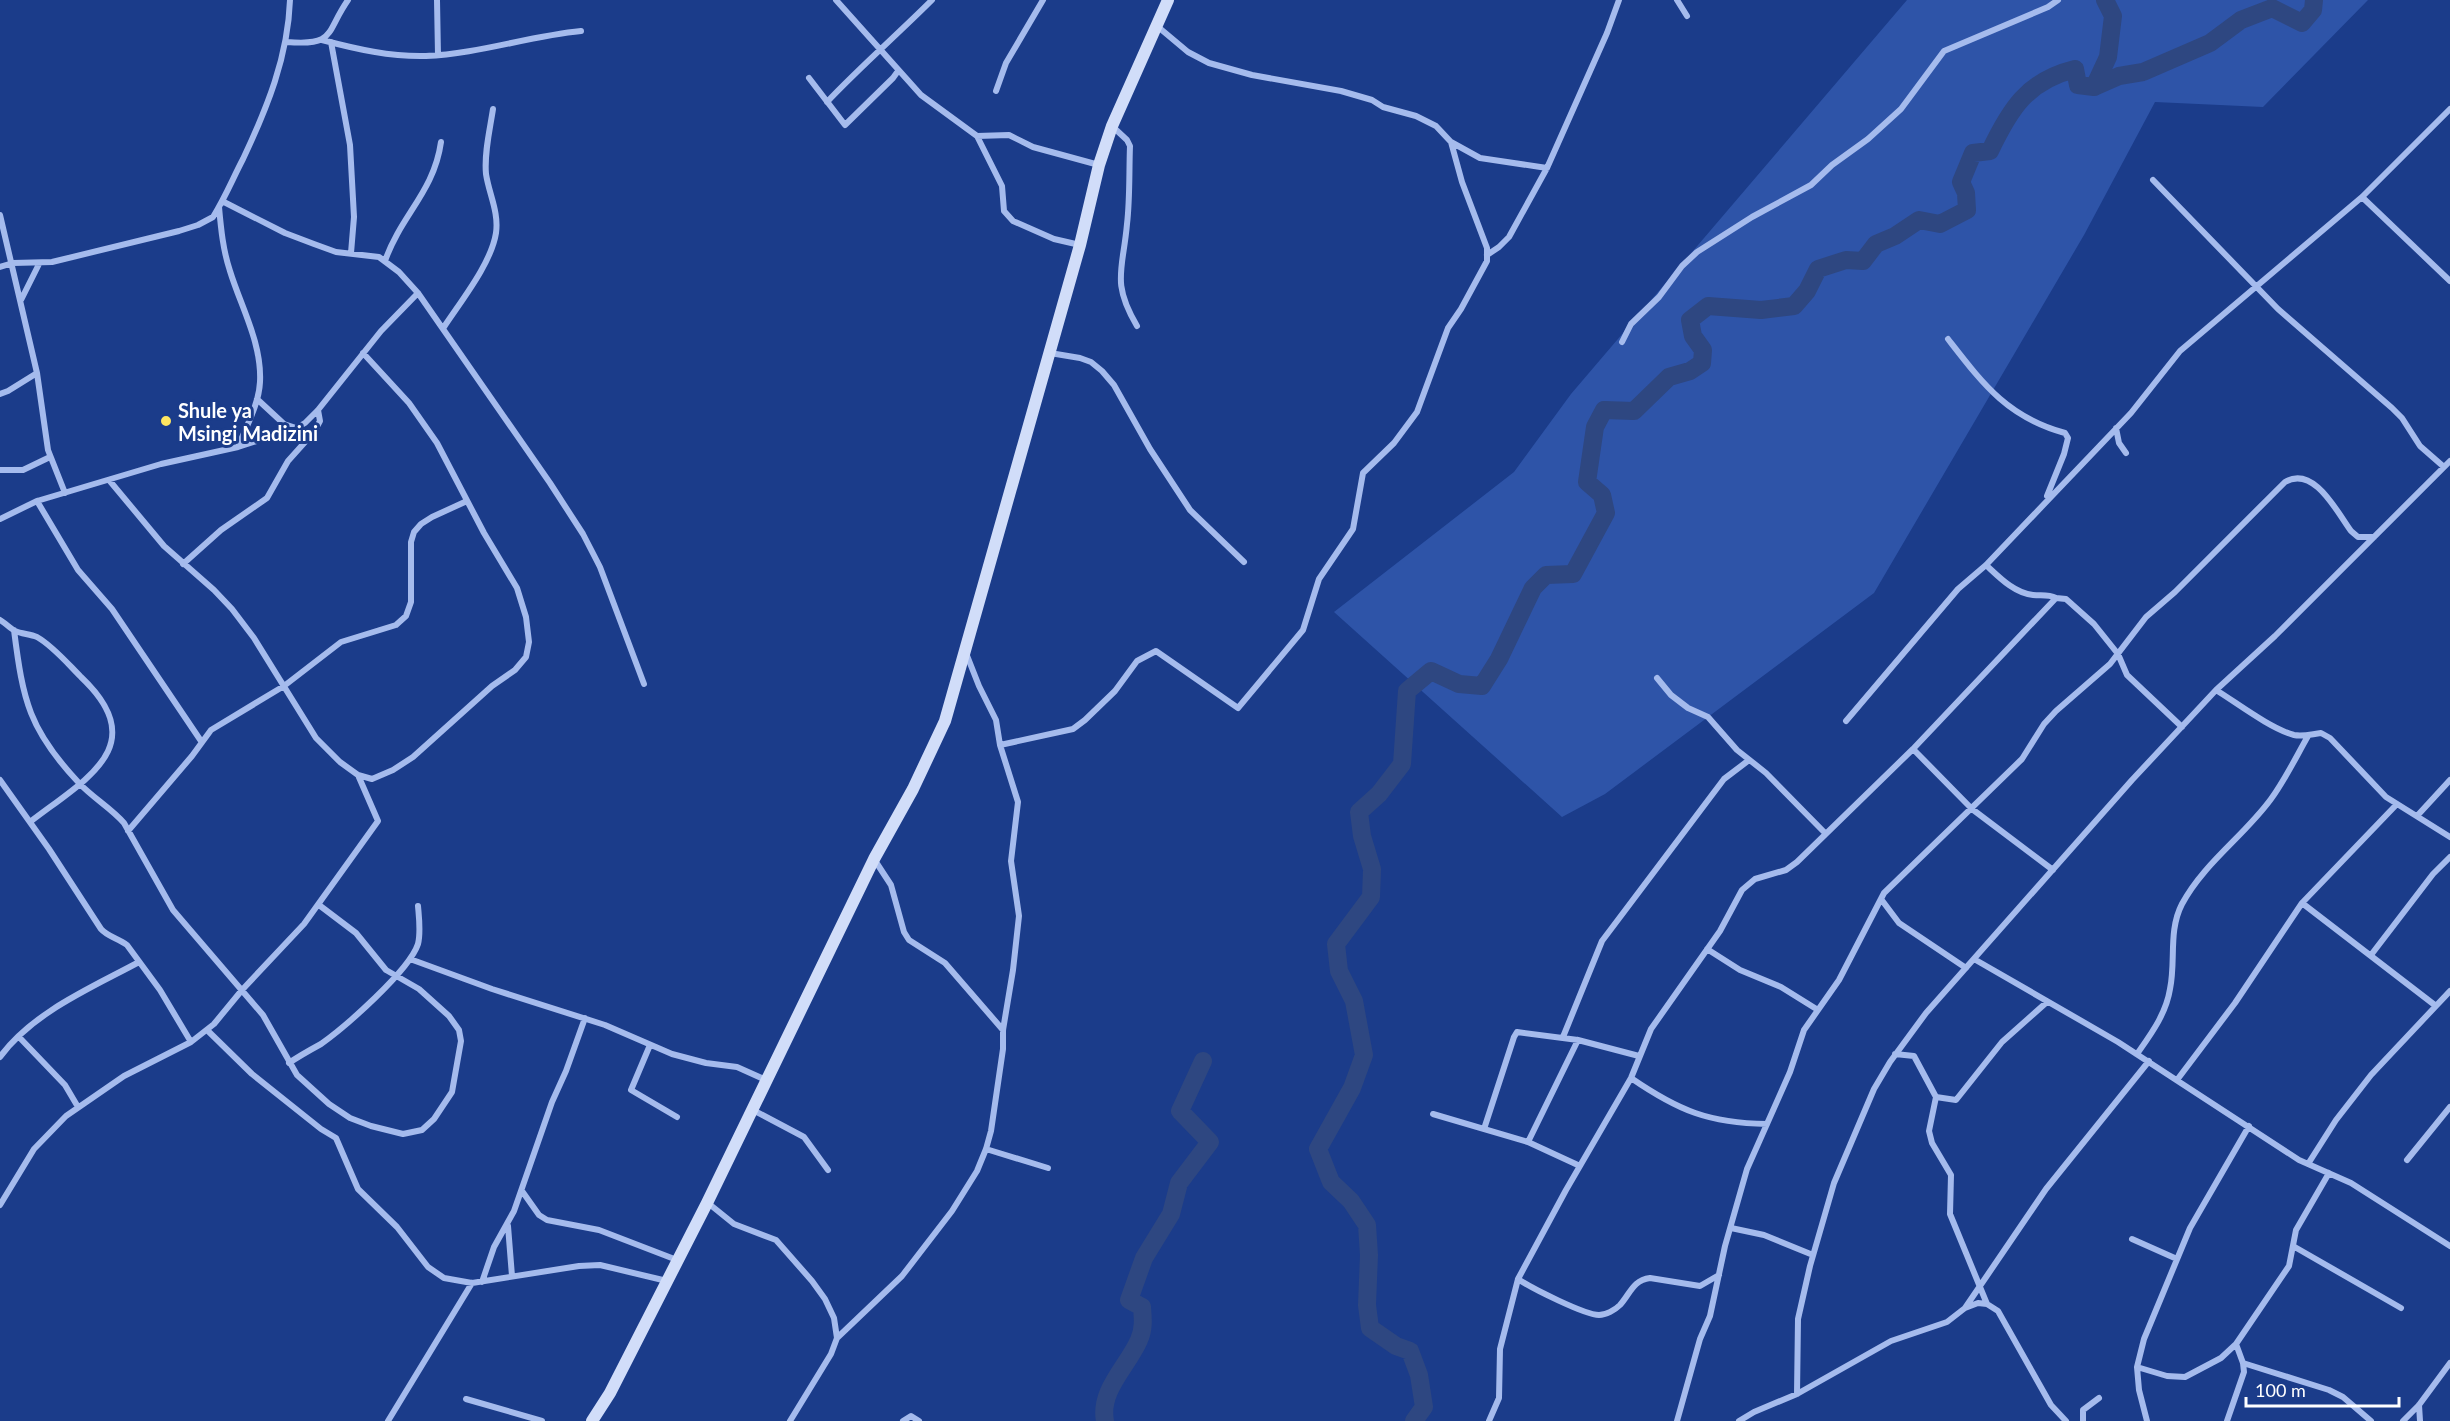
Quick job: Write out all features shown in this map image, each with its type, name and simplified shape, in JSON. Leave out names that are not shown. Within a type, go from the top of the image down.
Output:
[{"type":"main road","points":[[592,1421],[610,1393],[707,1203],[874,859],[913,789],[945,721],[1080,245],[1099,165],[1112,126],[1168,0]]},
{"type":"street","points":[[0,267],[13,263],[39,264],[179,231],[213,217],[260,123],[287,42],[290,0]]},
{"type":"street","points":[[287,42],[311,43],[322,40],[334,29],[348,0]]},
{"type":"street","points":[[437,0],[438,55]]},
{"type":"street","points":[[836,0],[880,52],[921,95],[977,136],[1002,186],[1004,211],[1013,220],[1026,227],[1054,239],[1080,245]]},
{"type":"street","points":[[827,102],[932,0]]},
{"type":"street","points":[[996,91],[1006,63],[1043,0]]},
{"type":"street","points":[[1487,255],[1509,237],[1547,168],[1607,33],[1619,0]]},
{"type":"street","points":[[1677,0],[1687,16]]},
{"type":"street","points":[[1622,342],[1631,324],[1659,297],[1682,266],[1697,252],[1752,217],[1811,185],[1832,165],[1868,139],[1901,109],[1944,51],[2048,7],[2058,0]]},
{"type":"street","points":[[1157,26],[1188,52],[1209,63],[1241,72],[1341,91],[1372,100],[1383,107],[1436,126],[1451,142],[1480,158],[1547,168]]},
{"type":"street","points":[[322,40],[379,53],[438,55],[549,34],[581,31]]},
{"type":"street","points":[[331,42],[350,145],[354,217],[351,254]]},
{"type":"street","points":[[809,78],[845,125],[898,71]]},
{"type":"street","points":[[444,327],[474,282],[496,234],[494,201],[486,170],[493,109]]},
{"type":"street","points":[[1846,722],[1958,589],[1986,565],[2116,428],[2180,351],[2254,286],[2362,197],[2450,109]]},
{"type":"street","points":[[1112,126],[1130,146],[1128,222],[1120,266],[1125,306],[1137,326]]},
{"type":"street","points":[[977,136],[1009,135],[1032,147],[1099,165]]},
{"type":"street","points":[[385,261],[398,230],[422,196],[435,171],[441,142]]},
{"type":"street","points":[[1000,745],[1073,729],[1115,692],[1137,661],[1156,651],[1238,708],[1303,630],[1319,579],[1353,529],[1363,473],[1410,424],[1420,405],[1448,328],[1484,268],[1487,255],[1482,233],[1462,182],[1451,142]]},
{"type":"street","points":[[2153,180],[2254,286],[2315,343],[2392,408],[2402,418],[2420,446],[2444,467]]},
{"type":"street","points":[[2362,197],[2450,281]]},
{"type":"street","points":[[221,204],[285,233],[336,252],[370,255],[385,261],[418,293],[444,327],[465,362],[583,534],[600,567],[644,684]]},
{"type":"street","points":[[221,204],[222,242],[255,339],[260,367],[257,399],[238,447]]},
{"type":"street","points":[[0,215],[38,373],[50,457],[64,493]]},
{"type":"street","points":[[21,300],[39,264]]},
{"type":"street","points":[[0,519],[37,501],[161,464],[282,435],[296,428],[305,423],[318,410],[381,331],[418,293]]},
{"type":"street","points":[[1948,339],[1984,386],[2019,416],[2065,433],[2068,438],[2045,501]]},
{"type":"street","points":[[1049,352],[1080,357],[1102,371],[1114,385],[1149,449],[1190,510],[1244,562]]},
{"type":"street","points":[[109,480],[164,546],[232,609],[254,638],[316,738],[340,762],[358,775],[372,779],[393,770],[413,758],[492,686],[515,670],[526,657],[528,642],[526,617],[517,588],[424,424],[409,403],[363,353]]},
{"type":"street","points":[[0,394],[38,373]]},
{"type":"street","points":[[257,399],[284,424],[296,428]]},
{"type":"street","points":[[183,564],[221,530],[267,498],[288,461],[314,432],[320,421],[318,410]]},
{"type":"street","points":[[2116,428],[2119,442],[2126,453]]},
{"type":"street","points":[[0,470],[23,470],[50,457]]},
{"type":"street","points":[[1797,1394],[1798,1319],[1813,1255],[1834,1183],[1874,1089],[1895,1054],[1926,1012],[2216,690],[2275,636],[2450,461]]},
{"type":"street","points":[[1677,1421],[1700,1339],[1710,1316],[1747,1169],[1790,1072],[1800,1038],[1839,980],[1881,899],[1893,883],[2022,759],[2055,711],[2093,680],[2118,654],[2146,617],[2175,592],[2289,479],[2300,477],[2309,481],[2320,489],[2351,531],[2358,537],[2374,537]]},
{"type":"street","points":[[37,501],[78,570],[112,609],[201,741]]},
{"type":"street","points":[[128,831],[192,756],[201,741],[226,719],[285,686],[341,642],[396,625],[406,616],[411,602],[411,542],[414,532],[432,517],[467,501]]},
{"type":"street","points":[[1986,565],[2001,580],[2024,593],[2066,599],[2094,624],[2118,654],[2127,675],[2182,727]]},
{"type":"street","points":[[1489,1421],[1499,1398],[1500,1349],[1518,1279],[1631,1078],[1651,1029],[1667,1003],[1707,949],[1746,885],[1755,879],[1791,867],[1913,749],[2056,598]]},
{"type":"street","points":[[0,620],[14,630],[37,638],[93,689],[105,706],[113,734],[109,755],[80,784],[30,822]]},
{"type":"street","points":[[14,630],[22,689],[30,715],[42,740],[80,784],[116,813],[173,910],[263,1015],[289,1063],[309,1087],[350,1118],[403,1134],[422,1130],[434,1119],[452,1092],[461,1041],[459,1030],[419,988],[386,970],[356,933],[319,905]]},
{"type":"street","points":[[790,1421],[831,1354],[837,1338],[909,1266],[952,1212],[977,1171],[986,1149],[1003,1049],[1003,1030],[1013,970],[1018,916],[1011,861],[1018,802],[1000,745],[996,720],[979,686],[965,649]]},
{"type":"street","points":[[1657,678],[1671,695],[1688,708],[1708,717],[1825,833]]},
{"type":"street","points":[[2216,690],[2277,728],[2293,734],[2308,736],[2321,734],[2330,738],[2386,797],[2450,837]]},
{"type":"street","points":[[2137,1054],[2168,1002],[2173,973],[2173,934],[2182,904],[2215,860],[2271,800],[2308,736]]},
{"type":"street","points":[[1913,749],[1972,809],[2053,870]]},
{"type":"street","points":[[1563,1037],[1607,933],[1724,779],[1749,760]]},
{"type":"street","points":[[0,1206],[34,1149],[66,1116],[124,1076],[191,1042],[207,1030],[319,905],[378,821],[358,775]]},
{"type":"street","points":[[0,780],[101,929],[106,935],[120,939],[127,945],[160,990],[191,1042]]},
{"type":"street","points":[[2417,816],[2450,780]]},
{"type":"street","points":[[2177,1080],[2235,1003],[2302,903],[2397,804]]},
{"type":"street","points":[[2371,956],[2433,874],[2450,857]]},
{"type":"street","points":[[874,859],[891,885],[904,932],[909,940],[945,963],[1003,1030]]},
{"type":"street","points":[[1881,899],[1899,923],[1966,968]]},
{"type":"street","points":[[2302,903],[2436,1006]]},
{"type":"street","points":[[289,1063],[323,1042],[398,975],[418,943],[420,930],[418,906]]},
{"type":"street","points":[[1707,949],[1740,970],[1781,987],[1818,1010]]},
{"type":"street","points":[[410,959],[492,989],[585,1018],[650,1046],[690,1059],[736,1067],[767,1080]]},
{"type":"street","points":[[1974,959],[2149,1061],[2308,1164],[2372,1196],[2450,1246]]},
{"type":"street","points":[[0,1057],[30,1026],[61,1005],[139,962]]},
{"type":"street","points":[[2308,1164],[2336,1120],[2372,1075],[2450,991]]},
{"type":"street","points":[[1936,1097],[1956,1100],[2002,1042],[2048,1002]]},
{"type":"street","points":[[482,1282],[494,1247],[508,1225],[522,1191],[552,1102],[585,1018]]},
{"type":"street","points":[[207,1030],[252,1074],[336,1138],[358,1189],[397,1227],[428,1267],[444,1278],[472,1284],[579,1266],[600,1265],[667,1281]]},
{"type":"street","points":[[1484,1129],[1515,1035],[1521,1031],[1578,1040],[1639,1056]]},
{"type":"street","points":[[20,1037],[66,1085],[78,1107]]},
{"type":"street","points":[[1528,1142],[1578,1040]]},
{"type":"street","points":[[650,1046],[631,1090],[677,1117]]},
{"type":"street","points":[[1895,1054],[1914,1056],[1936,1097],[1930,1137],[1951,1175],[1950,1214],[1987,1304]]},
{"type":"street","points":[[1965,1308],[2046,1189],[2149,1061]]},
{"type":"street","points":[[1631,1078],[1675,1106],[1692,1113],[1723,1121],[1767,1124]]},
{"type":"street","points":[[2407,1160],[2450,1107]]},
{"type":"street","points":[[753,1110],[804,1137],[828,1170]]},
{"type":"street","points":[[1433,1114],[1528,1142],[1580,1166]]},
{"type":"street","points":[[2147,1421],[2139,1390],[2137,1367],[2144,1339],[2190,1228],[2249,1126]]},
{"type":"street","points":[[986,1149],[1048,1168]]},
{"type":"street","points":[[2137,1367],[2167,1376],[2185,1377],[2221,1358],[2236,1344],[2289,1266],[2302,1215],[2329,1173]]},
{"type":"street","points":[[522,1191],[533,1209],[547,1220],[599,1230],[677,1260]]},
{"type":"street","points":[[707,1203],[734,1224],[777,1240],[784,1247],[825,1299],[834,1318],[837,1338]]},
{"type":"street","points":[[508,1225],[512,1276]]},
{"type":"street","points":[[1731,1228],[1764,1235],[1813,1255]]},
{"type":"street","points":[[2132,1239],[2177,1259]]},
{"type":"street","points":[[2293,1246],[2401,1308]]},
{"type":"street","points":[[1518,1279],[1534,1290],[1597,1315],[1609,1313],[1619,1307],[1635,1284],[1643,1278],[1700,1286],[1719,1275]]},
{"type":"street","points":[[387,1421],[472,1284]]},
{"type":"street","points":[[1738,1421],[1797,1394],[1860,1356],[1891,1341],[1947,1322],[1965,1308],[1978,1303],[1987,1304],[1998,1311],[2051,1405],[2066,1421]]},
{"type":"street","points":[[2227,1421],[2244,1372],[2244,1363],[2236,1344]]},
{"type":"street","points":[[2244,1363],[2329,1390],[2343,1397],[2371,1421]]},
{"type":"street","points":[[2403,1421],[2419,1405],[2450,1363]]},
{"type":"street","points":[[2083,1421],[2083,1410],[2099,1398]]},
{"type":"street","points":[[466,1399],[542,1421]]},
{"type":"street","points":[[2419,1405],[2420,1421]]},
{"type":"street","points":[[903,1421],[911,1416],[919,1421]]},
{"type":"shaded area","points":[[1907,0],[2368,0],[2263,107],[2155,102],[2084,235],[1874,593],[1605,794],[1562,817],[1334,612],[1514,472],[1571,394]]},
{"type":"waterway","points":[[1414,1421],[1424,1407],[1419,1375],[1410,1351],[1396,1346],[1370,1328],[1367,1305],[1369,1255],[1367,1225],[1351,1201],[1331,1182],[1318,1149],[1352,1088],[1364,1055],[1354,1001],[1339,971],[1336,944],[1371,897],[1372,869],[1362,836],[1359,812],[1379,794],[1402,764],[1407,691],[1431,671],[1459,684],[1482,686],[1499,659],[1533,588],[1546,575],[1573,574],[1606,513],[1602,495],[1587,482],[1595,427],[1604,410],[1634,411],[1669,377],[1690,371],[1702,363],[1703,350],[1693,336],[1690,320],[1708,306],[1761,310],[1794,306],[1807,291],[1818,269],[1846,260],[1863,261],[1876,244],[1895,236],[1919,220],[1940,224],[1967,210],[1966,193],[1961,182],[1973,153],[1990,151],[2013,110],[2032,89],[2058,74],[2075,69],[2078,85],[2094,87],[2108,57],[2113,16],[2105,0]]},
{"type":"waterway","points":[[2094,87],[2119,76],[2143,72],[2210,43],[2241,20],[2272,8],[2302,23],[2313,10],[2314,0]]},
{"type":"waterway","points":[[1105,1421],[1104,1410],[1110,1389],[1134,1350],[1142,1332],[1142,1307],[1129,1300],[1144,1258],[1171,1214],[1179,1183],[1210,1142],[1180,1111],[1203,1061]]},
{"type":"place","name":"Shule ya Msingi Madizini","points":[[166,421]]}]
